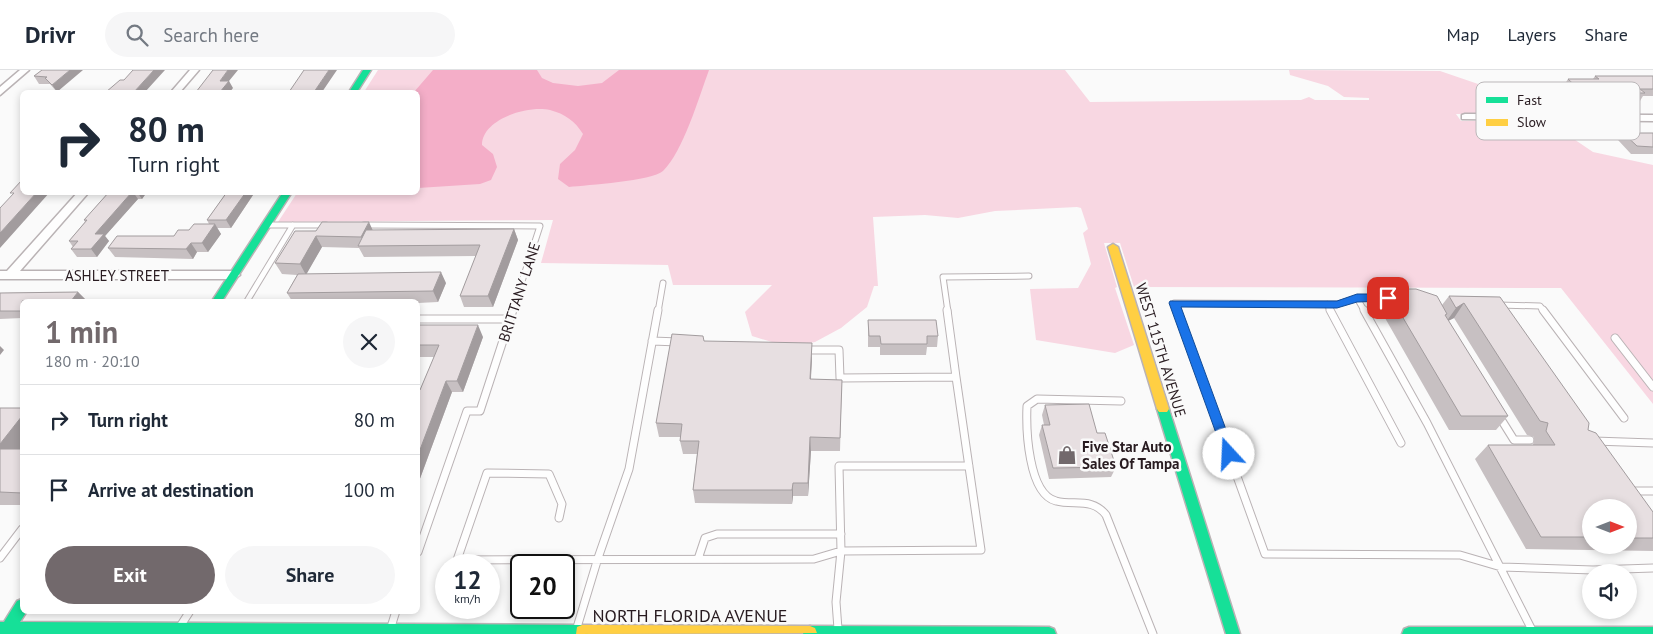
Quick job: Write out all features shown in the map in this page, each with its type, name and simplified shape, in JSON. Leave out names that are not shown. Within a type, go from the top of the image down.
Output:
[{"type":"main road","points":[[353,90],[367,70]]},
{"type":"main road","points":[[218,299],[286,195]]},
{"type":"main road","name":"WEST 115TH AVENUE","points":[[1113,248],[1233,634]]},
{"type":"main road","points":[[4,631],[20,609]]},
{"type":"main road","name":"NORTH FLORIDA AVENUE","points":[[4,631],[1049,634]]},
{"type":"main road","points":[[1409,634],[1653,634]]},
{"type":"street","points":[[0,92],[25,70]]},
{"type":"street","points":[[177,90],[195,70]]},
{"type":"street","points":[[1465,117],[1476,117]]},
{"type":"street","points":[[1640,118],[1653,118]]},
{"type":"street","points":[[5,275],[81,195]]},
{"type":"street","name":"ASHLEY STREET","points":[[5,275],[234,275]]},
{"type":"lane","points":[[267,225],[333,225]]},
{"type":"lane","points":[[248,299],[293,225]]},
{"type":"lane","name":"BRITTANY LANE","points":[[353,225],[540,226],[480,412],[467,411],[420,546]]},
{"type":"lane","points":[[559,518],[562,504],[549,474],[487,473],[457,560],[598,558],[814,559],[841,551],[981,550],[943,277],[1029,276]]},
{"type":"lane","points":[[576,633],[598,558],[629,469],[663,283]]},
{"type":"lane","points":[[1394,297],[1357,298],[1337,304],[1174,303],[1265,554],[1460,555],[1501,567],[1593,570],[1653,568]]},
{"type":"lane","points":[[1357,298],[1427,423],[1534,633]]},
{"type":"lane","points":[[1327,304],[1401,442]]},
{"type":"lane","points":[[1487,305],[1540,306],[1624,418]]},
{"type":"lane","points":[[1496,305],[1502,313]]},
{"type":"lane","points":[[420,319],[510,319]]},
{"type":"lane","points":[[1615,338],[1653,387]]},
{"type":"lane","points":[[652,342],[690,342]]},
{"type":"lane","points":[[802,350],[839,350],[840,378],[956,377]]},
{"type":"lane","points":[[1121,401],[1037,399],[1027,406],[1025,421],[1029,451],[1035,474],[1045,496],[1053,501],[1087,502],[1102,510],[1112,528],[1153,634]]},
{"type":"lane","points":[[1493,406],[1514,440],[1530,440]]},
{"type":"lane","points":[[1589,439],[1653,442]]},
{"type":"lane","points":[[839,633],[836,602],[841,551],[839,466],[969,466]]},
{"type":"lane","points":[[1633,498],[1628,491],[1653,491]]},
{"type":"lane","points":[[0,558],[20,532]]},
{"type":"lane","points":[[698,559],[705,538],[717,534],[841,534]]},
{"type":"lane","points":[[178,630],[188,614]]},
{"type":"lane","points":[[390,631],[395,614]]},
{"type":"shaded area","points":[[378,70],[1065,70],[1090,102],[1301,100],[1309,97],[1315,100],[1369,100],[1369,98],[1344,97],[1328,86],[1290,75],[1289,70],[1440,71],[1476,83],[1476,114],[1456,114],[1461,121],[1476,121],[1476,140],[1575,140],[1593,152],[1653,165],[1653,404],[1561,288],[1134,287],[1120,243],[1104,243],[1117,287],[1115,288],[1134,345],[1115,353],[1036,340],[1030,289],[1078,288],[1091,264],[1083,233],[1088,229],[1081,208],[1077,207],[995,211],[958,218],[925,215],[873,217],[878,286],[874,286],[867,307],[841,328],[815,342],[788,347],[752,336],[745,312],[772,285],[673,285],[668,265],[541,263],[553,220],[278,222],[296,195],[420,195],[420,90],[365,90]]},
{"type":"shaded area","points":[[433,70],[537,70],[542,78],[553,83],[578,86],[602,83],[619,70],[709,70],[684,138],[663,171],[633,180],[569,187],[558,179],[560,164],[575,150],[583,134],[577,125],[565,116],[550,110],[541,109],[519,112],[508,116],[498,121],[484,136],[482,145],[493,154],[497,167],[491,180],[480,184],[420,188],[420,90],[416,90]]},
{"type":"building","points":[[42,70],[70,70],[52,85],[45,78],[47,77],[34,76]]},
{"type":"building","points":[[133,70],[154,70],[136,90],[108,90],[120,80],[124,80]]},
{"type":"building","points":[[213,70],[228,70],[220,81],[229,81],[222,90],[198,90]]},
{"type":"building","points":[[304,70],[329,70],[315,90],[290,90]]},
{"type":"building","points":[[1595,76],[1653,76],[1653,89],[1640,89],[1640,82],[1571,82],[1568,79],[1599,79]]},
{"type":"building","points":[[1640,133],[1653,133],[1653,147],[1637,146],[1631,140],[1640,140]]},
{"type":"building","points":[[20,182],[20,195],[34,195],[0,233],[0,208],[14,193],[10,193]]},
{"type":"building","points":[[106,195],[129,195],[95,234],[104,234],[91,249],[71,249],[78,241],[69,241],[87,220],[84,220]]},
{"type":"building","points":[[225,195],[244,195],[226,220],[207,220]]},
{"type":"building","points":[[322,222],[369,222],[361,237],[316,236],[300,264],[275,263],[295,231],[316,231]]},
{"type":"building","points":[[194,224],[215,224],[202,243],[191,243],[186,249],[108,248],[117,236],[174,236],[178,230],[189,230]]},
{"type":"building","points":[[514,229],[488,296],[460,296],[480,245],[358,246],[366,230]]},
{"type":"building","points":[[441,272],[433,291],[287,293],[298,274]]},
{"type":"building","points":[[1386,289],[1416,289],[1437,296],[1447,314],[1445,315],[1508,416],[1461,416]]},
{"type":"building","points":[[78,292],[73,299],[20,299],[20,311],[0,311],[0,293]]},
{"type":"building","points":[[1449,296],[1500,297],[1589,423],[1588,430],[1596,433],[1653,512],[1653,538],[1638,538],[1638,499],[1582,499],[1582,537],[1541,537],[1488,445],[1555,445],[1546,431],[1548,423],[1540,421],[1464,303],[1456,308]]},
{"type":"building","points":[[868,320],[936,320],[938,336],[927,336],[927,344],[881,344],[880,336],[869,336]]},
{"type":"building","points":[[420,325],[478,325],[457,381],[446,381],[420,450],[420,390],[439,345],[420,345]]},
{"type":"building","points":[[672,334],[703,336],[704,341],[812,343],[810,379],[842,380],[840,438],[810,437],[808,483],[793,483],[792,490],[693,490],[699,441],[680,441],[682,424],[656,423]]},
{"type":"building","points":[[1089,404],[1097,433],[1105,433],[1116,467],[1053,468],[1042,425],[1050,425],[1045,405]]},
{"type":"building","points":[[0,408],[20,408],[20,419],[0,444]]},
{"type":"building","points":[[0,449],[20,449],[20,493],[0,492]]},
{"type":"traffic: fast","points":[[354,90],[367,70]]},
{"type":"traffic: fast","points":[[218,299],[286,195]]},
{"type":"traffic: fast","points":[[1163,409],[1233,634]]},
{"type":"traffic: fast","points":[[8,629],[20,609]]},
{"type":"traffic: fast","points":[[0,629],[582,632]]},
{"type":"traffic: fast","points":[[810,633],[1049,634]]},
{"type":"traffic: fast","points":[[1409,634],[1653,634]]},
{"type":"traffic: slow","points":[[1113,247],[1163,409]]},
{"type":"traffic: slow","points":[[582,632],[810,633]]},
{"type":"place","name":"Five Star Auto Sales Of Tampa","points":[[1067,455]]},
{"type":"route","points":[[1229,454],[1174,303],[1337,304],[1357,298],[1388,298]]}]
